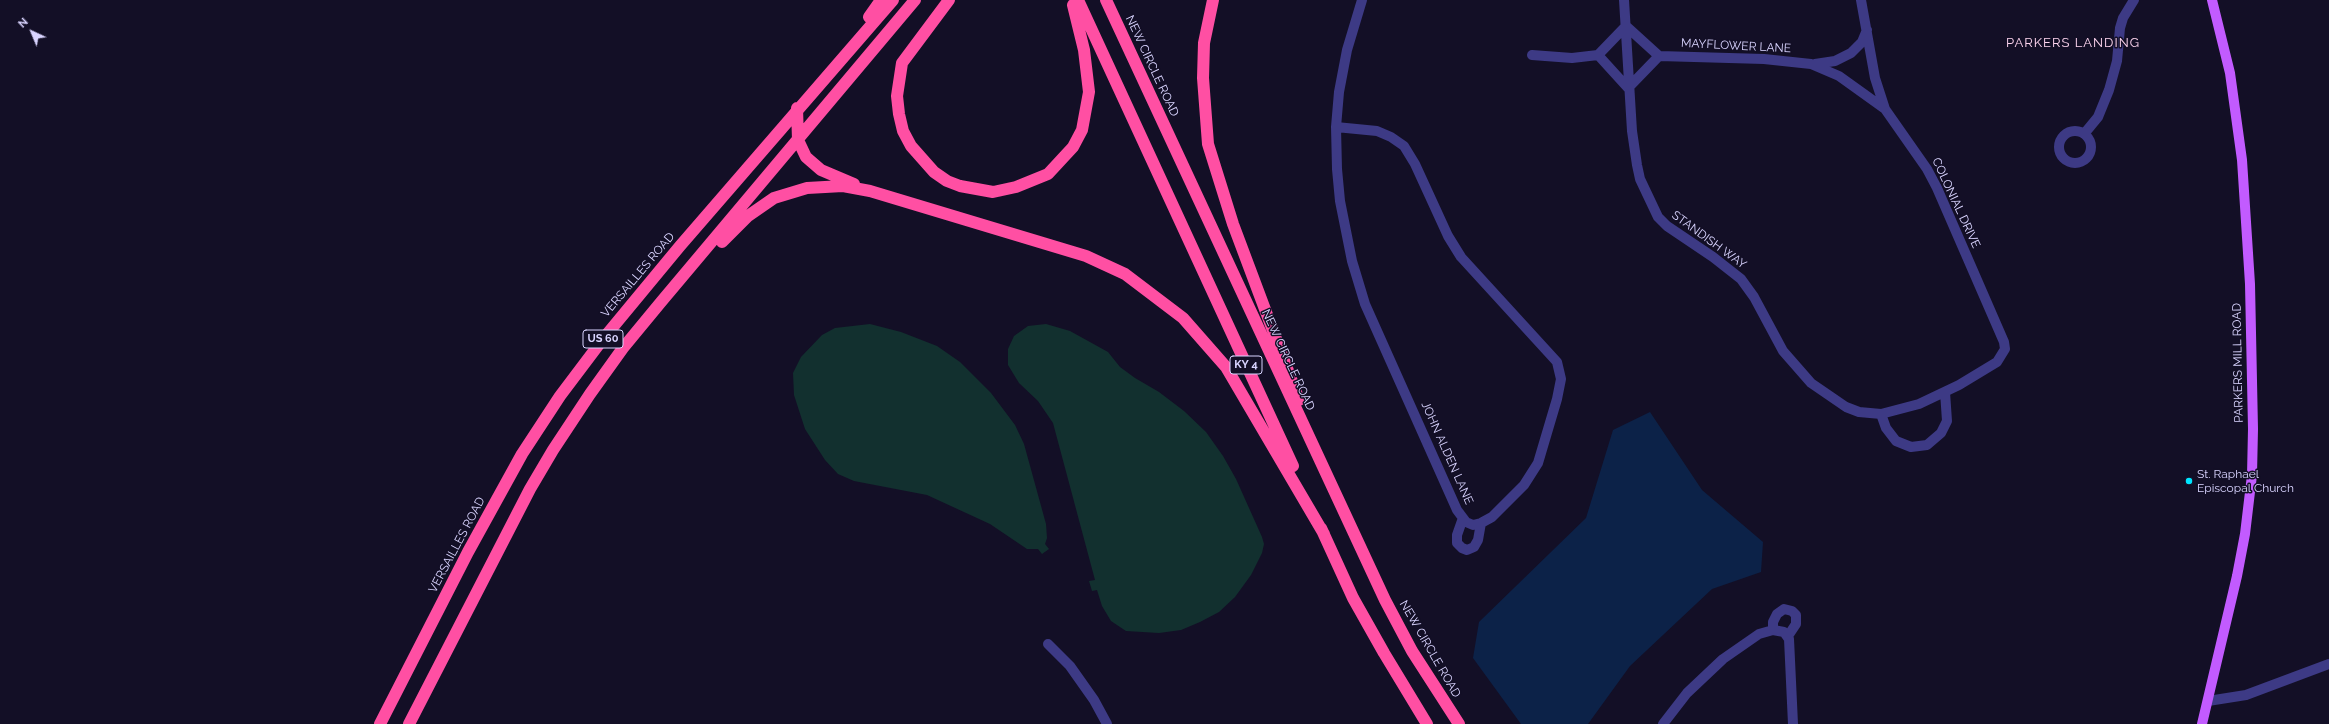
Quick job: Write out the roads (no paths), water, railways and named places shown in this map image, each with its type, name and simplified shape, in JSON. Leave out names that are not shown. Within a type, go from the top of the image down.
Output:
[{"type":"highway","points":[[826,75],[881,0]]},
{"type":"highway","name":"VERSAILLES ROAD","points":[[380,724],[518,460],[560,396],[603,339],[797,108],[893,0]]},
{"type":"highway","name":"US 60","points":[[409,724],[500,544],[553,450],[624,348],[915,0]]},
{"type":"highway","points":[[949,0],[902,63],[897,96],[899,114],[903,131],[911,146],[934,172],[947,181],[960,186],[993,192],[1016,187],[1048,174],[1073,148],[1082,130],[1089,92],[1084,50],[1072,0]]},
{"type":"highway","name":"KY 4","points":[[1078,0],[1353,598],[1427,724]]},
{"type":"highway","name":"NEW CIRCLE ROAD","points":[[1106,0],[1385,600],[1412,651],[1459,724]]},
{"type":"highway","points":[[1213,0],[1204,43],[1203,71],[1204,104],[1208,144],[1233,224],[1324,471]]},
{"type":"highway","points":[[797,108],[798,140],[801,149],[812,164],[870,191]]},
{"type":"highway","points":[[661,302],[748,216],[774,198],[788,192],[825,186],[843,186],[870,191],[1086,256],[1125,274],[1152,293],[1183,318],[1226,367],[1324,534]]},
{"type":"main road","name":"PARKERS MILL ROAD","points":[[2202,724],[2245,534],[2252,475],[2253,429],[2250,284],[2242,160],[2230,73],[2212,0]]},
{"type":"street","name":"JOHN ALDEN LANE","points":[[1362,0],[1347,50],[1341,78],[1336,127],[1337,169],[1340,201],[1358,284],[1457,510],[1463,518],[1473,524],[1481,523]]},
{"type":"street","name":"STANDISH WAY","points":[[1624,0],[1628,88],[1637,166],[1645,191],[1658,217],[1667,226],[1718,260],[1741,279],[1754,297],[1783,351],[1811,383],[1846,407],[1859,412],[1881,414],[1919,404],[1945,392],[1981,373],[1997,362],[2005,352]]},
{"type":"street","name":"COLONIAL DRIVE","points":[[1861,0],[1875,78],[1885,109],[1927,169],[1937,188],[2004,342],[2005,352]]},
{"type":"street","points":[[2084,134],[2098,118],[2109,90],[2117,62],[2120,28],[2123,18],[2134,0]]},
{"type":"street","points":[[1532,55],[1572,58],[1598,55],[1626,26],[1659,56],[1628,88],[1598,55]]},
{"type":"street","name":"MAYFLOWER LANE","points":[[1659,56],[1764,59],[1812,64],[1828,63],[1850,53],[1862,42],[1867,30]]},
{"type":"street","name":"MAYFLOWER LANE","points":[[1812,64],[1840,76],[1885,109]]},
{"type":"street","points":[[1336,127],[1377,131],[1391,136],[1404,146],[1415,164],[1448,236],[1461,257],[1558,362],[1561,379],[1538,463],[1524,485],[1492,517],[1481,523],[1478,540],[1474,547],[1467,550],[1462,548],[1457,543],[1457,535],[1463,518]]},
{"type":"street","points":[[1881,414],[1886,428],[1896,441],[1911,447],[1927,445],[1941,433],[1947,421],[1945,392]]},
{"type":"street","points":[[1773,630],[1773,622],[1777,614],[1784,609],[1792,611],[1796,615],[1796,624],[1788,636],[1793,724]]},
{"type":"street","points":[[1663,724],[1687,692],[1723,659],[1759,634],[1773,630],[1784,632],[1788,636]]},
{"type":"street","points":[[1048,644],[1070,666],[1094,700],[1107,724]]},
{"type":"street","points":[[2208,701],[2246,694],[2329,664]]},
{"type":"water","points":[[1650,412],[1702,490],[1763,542],[1761,572],[1712,589],[1630,666],[1588,724],[1521,724],[1473,658],[1479,622],[1586,518],[1613,430]]},
{"type":"place","name":"St. Raphael Episcopal Church","points":[[2189,481]]},
{"type":"district","name":"PARKERS LANDING","points":[[2073,43]]}]
